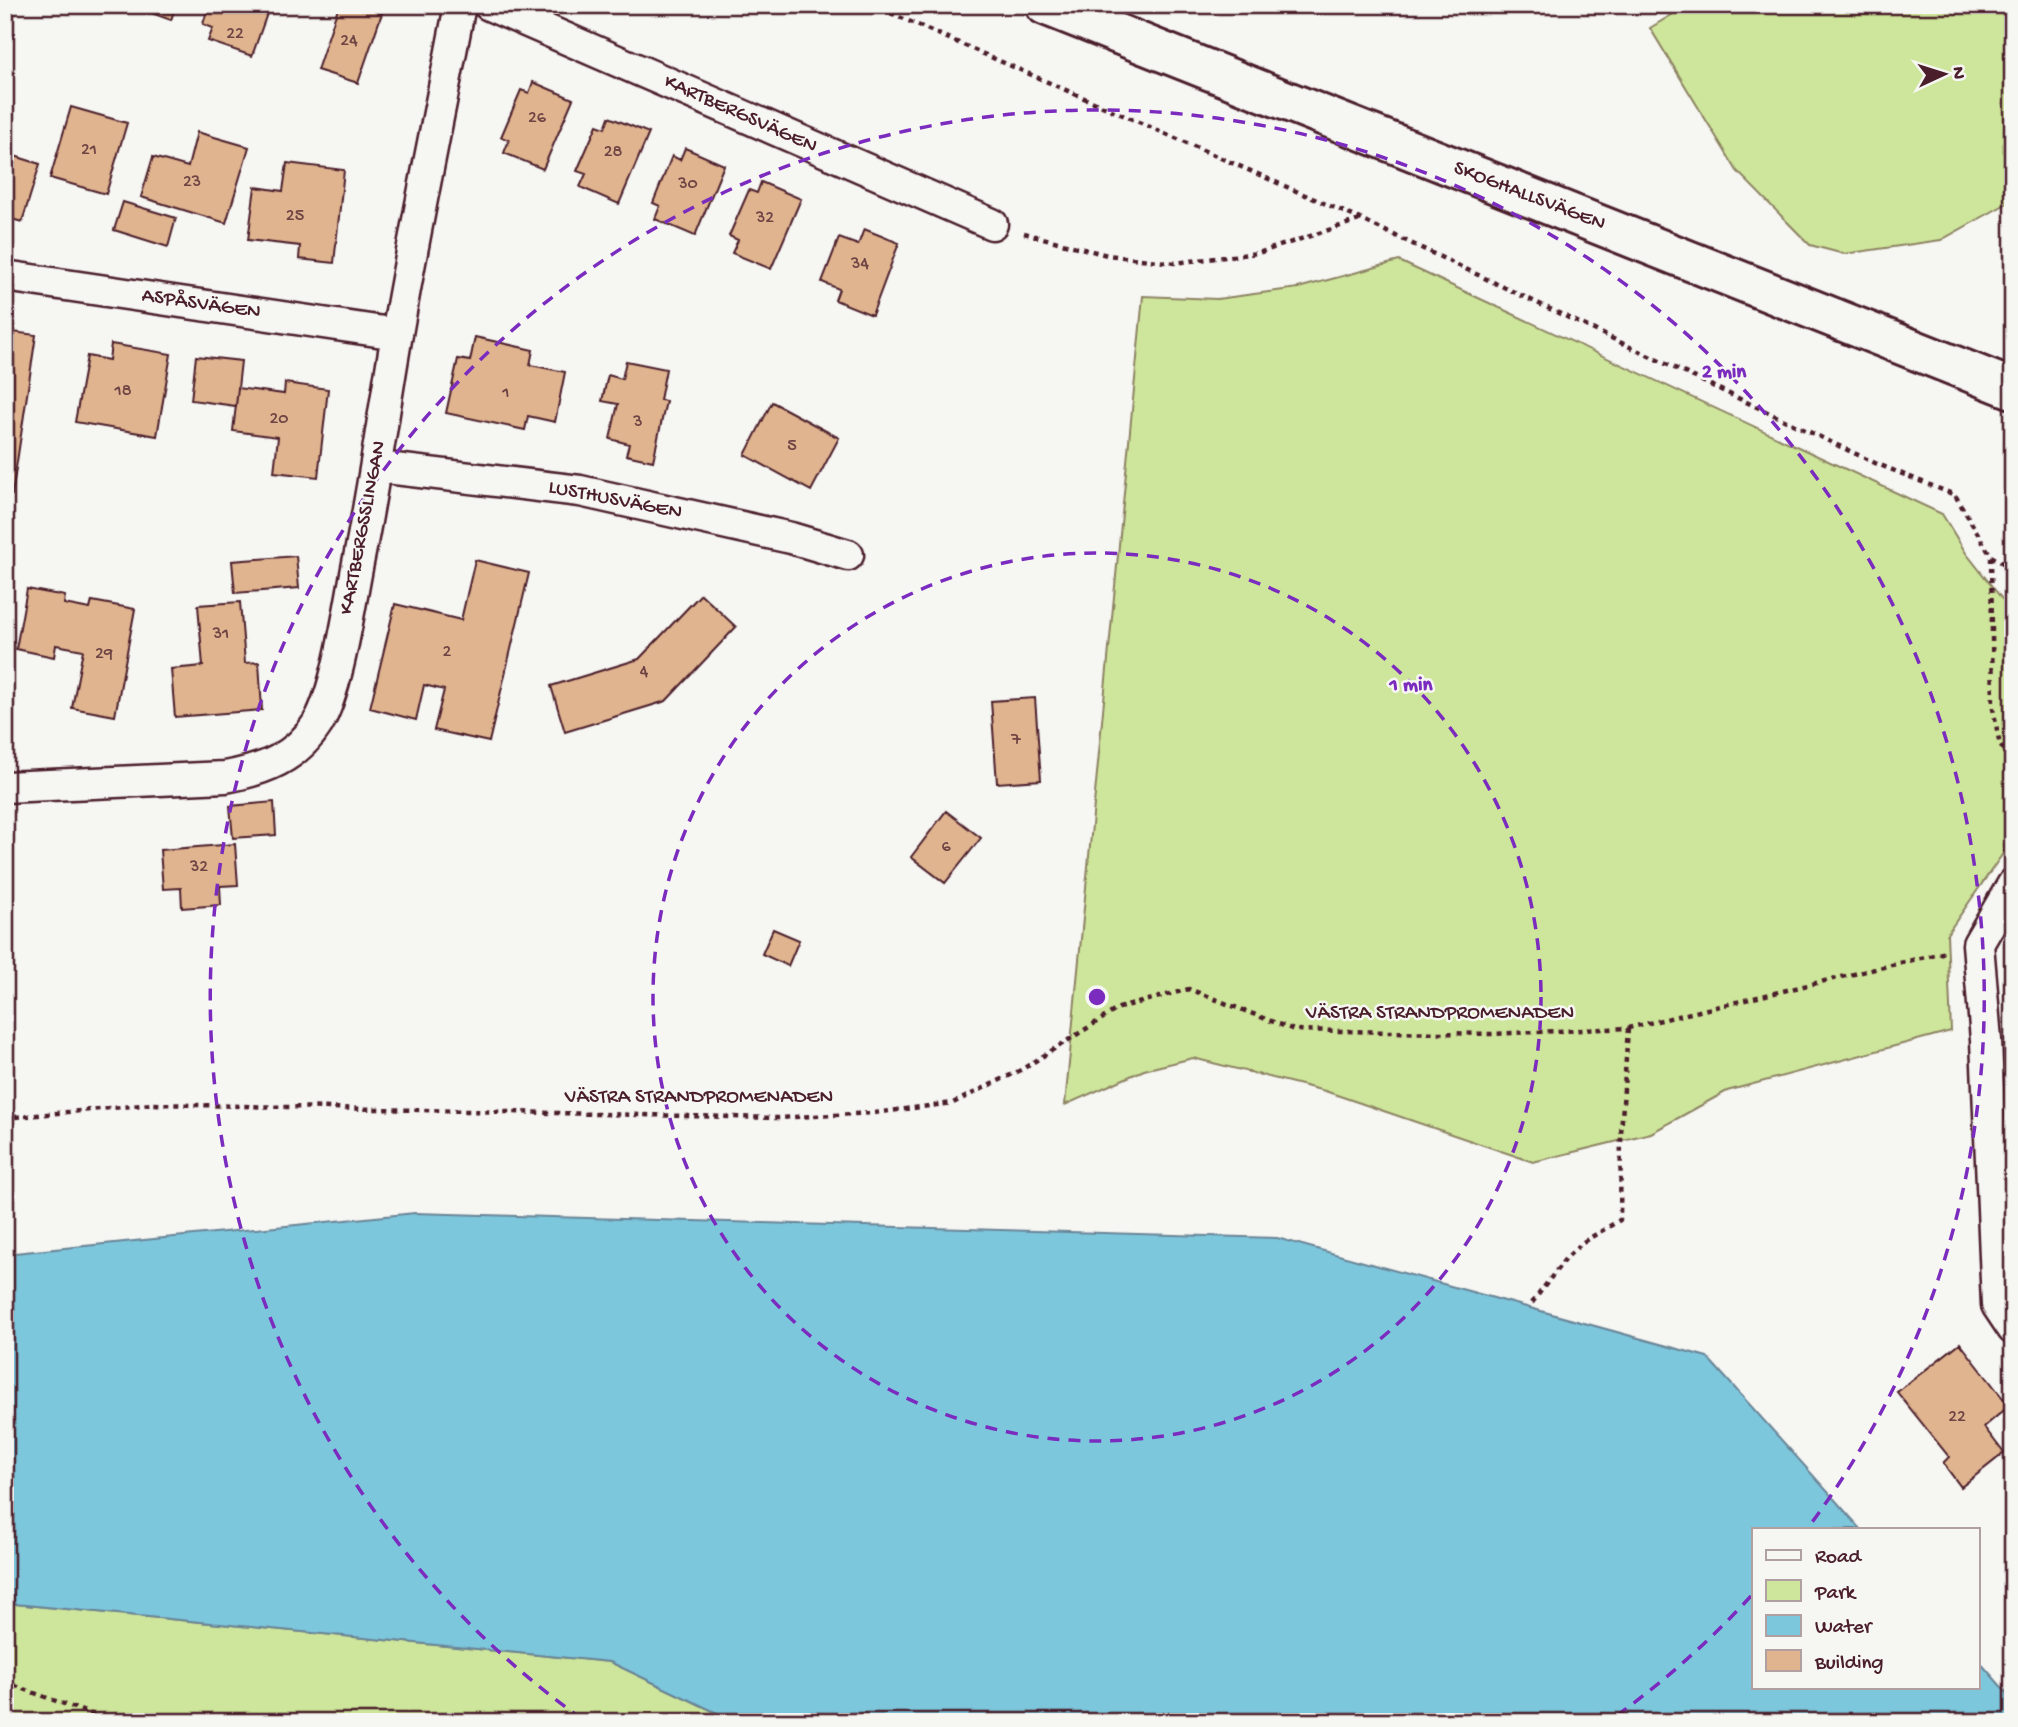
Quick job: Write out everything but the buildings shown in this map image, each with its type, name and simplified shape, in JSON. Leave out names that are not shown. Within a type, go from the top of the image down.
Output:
[{"type":"main road","name":"SKOGHALLSVÄGEN","points":[[1045,5],[2013,389]]},
{"type":"street","name":"KARTBERGSSLINGAN","points":[[5,787],[225,777],[275,764],[300,746],[318,722],[335,672],[377,467],[397,334],[460,5]]},
{"type":"street","name":"KARTBERGSVÄGEN","points":[[489,5],[992,224]]},
{"type":"street","name":"ASPÅSVÄGEN","points":[[5,276],[397,334]]},
{"type":"street","name":"LUSTHUSVÄGEN","points":[[377,467],[580,491],[791,538],[848,555]]},
{"type":"street","points":[[2013,884],[1978,944],[1986,1040],[1997,1305],[2013,1329]]},
{"type":"street","points":[[1986,1040],[2013,1054]]},
{"type":"path","points":[[872,5],[1360,219],[1875,463],[1955,495],[1991,556],[2013,569]]},
{"type":"path","points":[[992,224],[1107,256],[1174,263],[1258,253],[1360,219]]},
{"type":"path","points":[[1991,556],[1993,708],[2000,746],[2013,756]]},
{"type":"path","name":"VÄSTRA STRANDPROMENADEN","points":[[5,1118],[153,1104],[777,1118],[874,1112],[953,1103],[1021,1070],[1119,1008],[1189,989],[1294,1030],[1490,1034],[1628,1028],[1978,944]]},
{"type":"path","points":[[1532,1303],[1565,1259],[1583,1242],[1620,1220],[1620,1134],[1628,1028]]},
{"type":"path","points":[[5,1682],[112,1722]]},
{"type":"green space","points":[[1688,5],[1894,5],[1899,8],[1904,5],[2013,5],[2013,200],[1941,240],[1844,254],[1810,245],[1737,171],[1650,28]]},
{"type":"green space","points":[[1399,261],[1942,514],[1966,553],[2013,613],[2013,839],[1947,934],[1951,1031],[1727,1091],[1651,1133],[1533,1162],[1325,1091],[1193,1058],[1144,1070],[1065,1105],[1143,296],[1217,299],[1298,288]]},
{"type":"green space","points":[[5,1603],[610,1662],[736,1722],[5,1722]]},
{"type":"water","points":[[415,1213],[1277,1238],[1707,1357],[1860,1528],[1752,1528],[1752,1688],[1980,1688],[1980,1662],[2013,1700],[2013,1722],[736,1722],[610,1662],[5,1603],[5,1254]]}]
